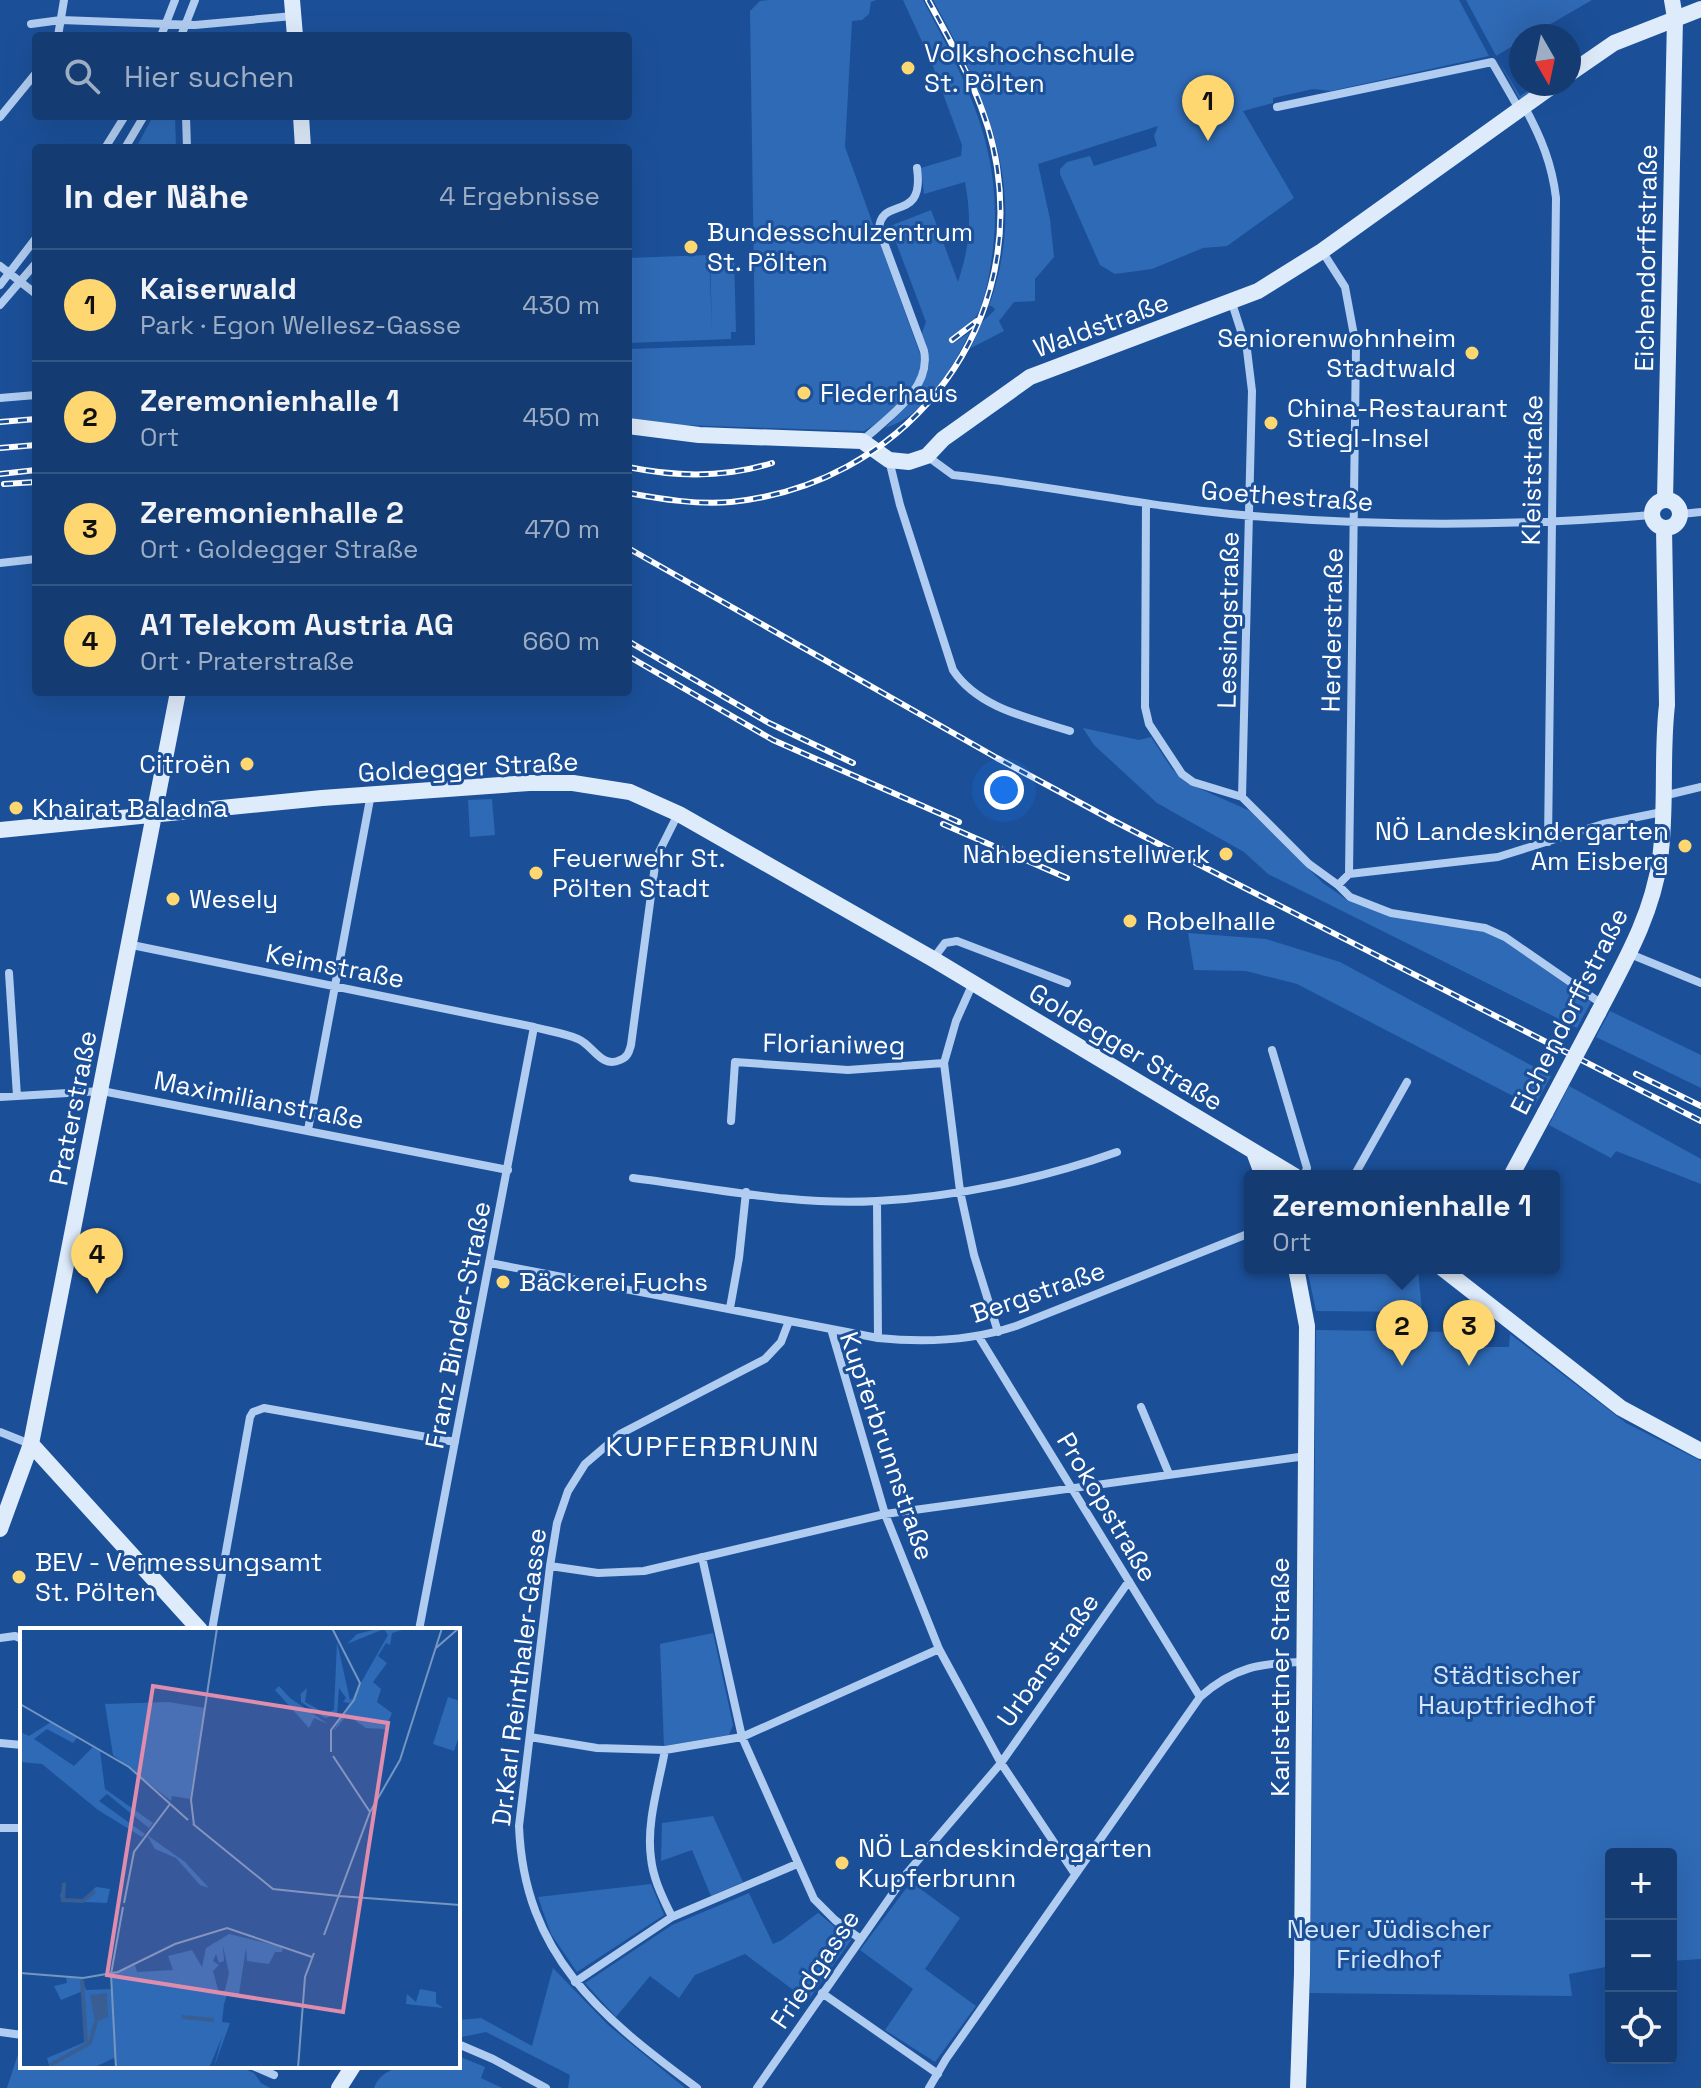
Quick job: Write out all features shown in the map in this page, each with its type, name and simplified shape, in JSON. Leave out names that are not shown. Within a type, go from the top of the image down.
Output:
[{"type":"street","points":[[59,32],[64,0]]},
{"type":"street","points":[[162,32],[175,0]]},
{"type":"street","points":[[183,32],[195,0]]},
{"type":"street","name":"Eichendorffstraße","points":[[1665,500],[1675,18],[1672,0]]},
{"type":"street","points":[[31,24],[61,20],[186,25],[293,8],[295,32]]},
{"type":"street","points":[[1581,66],[1614,43],[1701,9]]},
{"type":"street","name":"Kleiststraße","points":[[1277,107],[1492,62],[1542,139],[1552,169],[1556,198],[1548,842]]},
{"type":"street","points":[[0,117],[32,78]]},
{"type":"street","name":"Waldstraße","points":[[927,456],[943,439],[1030,377],[1258,291],[1322,251],[1538,96]]},
{"type":"street","points":[[108,144],[122,120]]},
{"type":"street","points":[[127,144],[142,120]]},
{"type":"street","points":[[186,120],[187,144]]},
{"type":"street","points":[[301,120],[303,144]]},
{"type":"street","points":[[862,441],[907,399],[925,372],[924,351],[878,224],[884,215],[914,200],[918,193],[917,168]]},
{"type":"street","points":[[0,285],[4,269],[32,242]]},
{"type":"street","name":"Herderstraße","points":[[1322,251],[1345,287],[1356,346],[1349,874]]},
{"type":"street","points":[[0,305],[32,268]]},
{"type":"street","points":[[4,269],[32,291]]},
{"type":"street","name":"Lessingstraße","points":[[1232,303],[1247,350],[1252,391],[1242,797]]},
{"type":"street","points":[[0,398],[32,395]]},
{"type":"street","points":[[632,427],[699,435],[862,441],[889,460],[909,462],[927,456]]},
{"type":"street","name":"Goethestraße","points":[[927,456],[953,475],[1146,504],[1251,516],[1354,523],[1658,522]]},
{"type":"street","points":[[889,460],[900,505],[953,670],[973,692],[1013,713],[1070,731]]},
{"type":"street","points":[[1665,500],[1676,503],[1681,514],[1674,525],[1658,522],[1655,505],[1665,500]]},
{"type":"street","points":[[1146,504],[1146,717],[1182,774],[1193,782],[1242,797],[1309,864],[1356,901],[1391,913],[1485,928],[1505,937],[1601,1008]]},
{"type":"street","points":[[1681,514],[1701,512]]},
{"type":"street","name":"Eichendorffstraße","points":[[1514,1170],[1630,954],[1656,879],[1661,845],[1663,733],[1667,705],[1658,522]]},
{"type":"street","points":[[0,563],[32,559]]},
{"type":"street","name":"Praterstraße","points":[[0,1529],[31,1444],[177,696]]},
{"type":"street","name":"Goldegger Straße","points":[[0,830],[371,794],[529,783],[573,783],[630,792],[679,814],[933,959],[1285,1170]]},
{"type":"street","points":[[1338,885],[1349,874],[1474,862],[1603,824],[1701,787]]},
{"type":"street","points":[[308,1130],[371,794]]},
{"type":"street","name":"Keimstraße","points":[[127,944],[534,1027],[580,1040],[607,1062],[622,1059],[629,1052],[656,858],[679,814]]},
{"type":"street","name":"Goldegger Straße","points":[[933,959],[945,943],[957,941],[1067,983]]},
{"type":"street","points":[[1630,954],[1701,983]]},
{"type":"street","points":[[9,973],[17,1096]]},
{"type":"street","points":[[973,983],[956,1021],[944,1063],[960,1191],[974,1255],[998,1332]]},
{"type":"street","name":"Franz Binder-Straße","points":[[419,1628],[534,1027]]},
{"type":"street","name":"Goldegger Straße","points":[[1272,1050],[1307,1168],[1303,1170]]},
{"type":"street","name":"Florianiweg","points":[[731,1121],[735,1062],[848,1070],[944,1063]]},
{"type":"street","points":[[1357,1170],[1407,1082]]},
{"type":"street","name":"Maximilianstraße","points":[[0,1097],[102,1091],[508,1170]]},
{"type":"street","points":[[633,1178],[815,1199],[877,1201],[1028,1180],[1117,1152]]},
{"type":"street","points":[[1254,1152],[1261,1170]]},
{"type":"street","points":[[730,1308],[746,1192]]},
{"type":"street","points":[[877,1201],[878,1338]]},
{"type":"street","name":"Bergstraße","points":[[831,1329],[878,1338],[937,1341],[979,1337],[1244,1235]]},
{"type":"street","name":"Kupferbrunnstraße","points":[[490,1263],[831,1329],[885,1514],[939,1649],[1001,1763],[1075,1874]]},
{"type":"street","name":"Karlstettner Straße","points":[[1297,1274],[1307,1326],[1302,1973],[1298,2088]]},
{"type":"street","points":[[1455,1274],[1621,1408],[1701,1451]]},
{"type":"street","name":"Dr.Karl Reinthaler-Gasse","points":[[697,2088],[634,2041],[575,1982],[545,1936],[532,1903],[520,1857],[519,1826],[550,1566],[568,1491],[585,1464],[620,1434],[765,1359],[781,1342],[789,1321]]},
{"type":"street","name":"Prokopstraße","points":[[979,1337],[1200,1697]]},
{"type":"street","points":[[1141,1407],[1169,1474]]},
{"type":"street","points":[[212,1628],[253,1412],[264,1408],[455,1442]]},
{"type":"street","points":[[0,1432],[31,1444],[198,1628]]},
{"type":"street","points":[[550,1566],[598,1573],[644,1571],[885,1514],[1306,1456]]},
{"type":"street","points":[[702,1557],[742,1737],[814,1899],[859,1938]]},
{"type":"street","name":"Urbanstraße","points":[[1001,1763],[1129,1581]]},
{"type":"street","points":[[0,1638],[20,1638]]},
{"type":"street","points":[[530,1737],[597,1748],[665,1750],[742,1737],[939,1649]]},
{"type":"street","points":[[929,2088],[1200,1697],[1217,1682],[1256,1665],[1304,1662]]},
{"type":"street","points":[[0,1743],[20,1745]]},
{"type":"street","points":[[665,1750],[650,1835],[657,1884],[672,1917]]},
{"type":"street","name":"Friedgasse","points":[[757,2088],[907,1873],[1001,1763]]},
{"type":"street","points":[[575,1982],[672,1917],[797,1864]]},
{"type":"street","points":[[822,1993],[938,2074]]},
{"type":"street","points":[[0,2032],[20,2035]]},
{"type":"street","points":[[460,2045],[546,2088]]},
{"type":"street","points":[[258,2068],[274,2075]]},
{"type":"street","points":[[343,2087],[352,2068]]},
{"type":"green space","points":[[876,0],[871,2],[869,14],[862,20],[852,21],[845,147],[923,362],[914,383],[900,402],[864,431],[681,425],[632,419],[632,349],[755,345],[750,11],[760,1]]},
{"type":"green space","points":[[903,0],[923,0],[967,89],[987,149],[995,213],[991,265],[981,306],[974,319],[950,338],[954,343],[970,332],[963,346],[925,402],[900,422],[885,428],[917,390],[929,366],[921,336],[926,322],[890,226],[931,210],[958,282],[969,232],[965,182],[924,194],[921,168],[961,156],[962,145],[931,61]]},
{"type":"green space","points":[[933,0],[1459,0],[1489,56],[1331,91],[1313,89],[1273,98],[1273,103],[1243,111],[1294,198],[1227,246],[1203,248],[1152,269],[1115,274],[1100,265],[1060,169],[1067,162],[1090,156],[1094,166],[1157,146],[1154,136],[1158,126],[1038,164],[1050,219],[1054,257],[1035,279],[1035,301],[1014,302],[999,321],[1004,331],[971,348],[981,323],[995,310],[989,306],[1001,264],[1005,223],[1004,185],[986,110]]},
{"type":"green space","points":[[1466,0],[1592,0],[1551,24],[1509,24],[1509,48],[1496,56]]},
{"type":"green space","points":[[151,120],[175,120],[176,144],[138,144]]},
{"type":"green space","points":[[709,255],[712,332],[710,255],[734,255],[736,332],[731,332],[731,339],[632,343],[632,258]]},
{"type":"green space","points":[[1083,728],[1139,740],[1151,737],[1172,769],[1187,783],[1250,811],[1323,883],[1347,900],[1391,915],[1485,931],[1506,942],[1591,1002],[1577,1028],[1268,874],[1244,852],[1157,803],[1094,745]]},
{"type":"green space","points":[[492,799],[495,835],[470,837],[468,800]]},
{"type":"green space","points":[[1188,933],[1266,939],[1340,962],[1551,1076],[1534,1107],[1297,984],[1246,971],[1194,970]]},
{"type":"green space","points":[[1610,1011],[1701,1055],[1701,1088],[1596,1037]]},
{"type":"green space","points":[[1569,1086],[1701,1159],[1701,1184],[1616,1151],[1611,1158],[1549,1125]]},
{"type":"green space","points":[[1308,1274],[1419,1274],[1422,1312],[1316,1311]]},
{"type":"green space","name":"Städtischer Hauptfriedhof","points":[[1466,1301],[1486,1316],[1485,1347],[1509,1347],[1510,1334],[1626,1423],[1701,1461],[1701,1959],[1677,1961],[1677,1848],[1605,1848],[1605,1967],[1569,1974],[1572,1996],[1310,1993],[1316,1330],[1453,1332],[1455,1304]]},
{"type":"green space","points":[[713,1633],[733,1725],[729,1735],[664,1746],[660,1644]]},
{"type":"green space","points":[[713,1816],[743,1882],[711,1896],[692,1850],[661,1861],[662,1823]]},
{"type":"green space","points":[[911,1882],[960,1918],[925,1969],[976,2006],[935,2062],[885,2030],[913,1989],[860,1950]]},
{"type":"green space","points":[[651,1884],[664,1915],[577,1972],[551,1934],[538,1897]]},
{"type":"green space","points":[[749,1893],[773,1944],[818,1913],[851,1940],[808,2001],[745,1954],[695,1975],[679,1998],[650,1976],[616,2017],[585,1983],[672,1925]]},
{"type":"green space","points":[[553,1968],[608,2025],[685,2088],[568,2088],[570,2075],[486,2032],[460,2036],[460,2020],[481,2018],[532,2046]]},
{"type":"green space","points":[[20,2048],[20,2068],[243,2068],[254,2073],[261,2083],[270,2088],[7,2088]]},
{"type":"green space","points":[[460,2057],[485,2067],[481,2078],[502,2088],[374,2088],[388,2071],[396,2068],[460,2068]]},
{"type":"railway","points":[[632,494],[692,502],[731,502],[792,490],[847,467],[896,434],[937,392],[969,344],[990,289],[1000,230],[997,167],[979,101],[928,0]]},
{"type":"railway","points":[[952,340],[977,321]]},
{"type":"railway","points":[[0,422],[32,419]]},
{"type":"railway","points":[[0,448],[32,445]]},
{"type":"railway","points":[[632,468],[700,474],[736,471],[772,463]]},
{"type":"railway","points":[[0,474],[32,470]]},
{"type":"railway","points":[[4,484],[32,482]]},
{"type":"railway","points":[[632,550],[1112,820],[1701,1121]]},
{"type":"railway","points":[[632,643],[769,723],[853,763]]},
{"type":"railway","points":[[632,658],[773,740],[959,822]]},
{"type":"railway","points":[[943,824],[1067,878]]},
{"type":"railway","points":[[1636,1074],[1701,1106]]},
{"type":"place","name":"Volkshochschule St. Pölten","points":[[908,68]]},
{"type":"place","name":"Kaiserwald","points":[[1208,141]]},
{"type":"place","name":"Bundesschulzentrum St. Pölten","points":[[691,247]]},
{"type":"place","name":"Seniorenwohnheim Stadtwald","points":[[1472,353]]},
{"type":"place","name":"Flederhaus","points":[[804,393]]},
{"type":"place","name":"China-Restaurant Stiegl-Insel","points":[[1271,423]]},
{"type":"place","name":"Citroën","points":[[247,764]]},
{"type":"place","name":"Khairat Baladna","points":[[16,808]]},
{"type":"place","name":"NÖ Landeskindergarten Am Eisberg","points":[[1685,846]]},
{"type":"place","name":"Nahbedienstellwerk","points":[[1226,854]]},
{"type":"place","name":"Feuerwehr St. Pölten Stadt","points":[[536,873]]},
{"type":"place","name":"Wesely","points":[[173,899]]},
{"type":"place","name":"Robelhalle","points":[[1130,921]]},
{"type":"place","name":"Bäckerei Fuchs","points":[[503,1282]]},
{"type":"place","name":"A1 Telekom Austria AG","points":[[97,1294]]},
{"type":"place","name":"Zeremonienhalle 1","points":[[1402,1366]]},
{"type":"place","name":"Zeremonienhalle 2","points":[[1469,1366]]},
{"type":"place","name":"BEV - Vermessungsamt St. Pölten","points":[[19,1577]]},
{"type":"place","name":"NÖ Landeskindergarten Kupferbrunn","points":[[842,1863]]},
{"type":"district","name":"KUPFERBRUNN","points":[[713,1446]]},
{"type":"park label","name":"Neuer Jüdischer Friedhof","points":[[1389,1944]]}]
